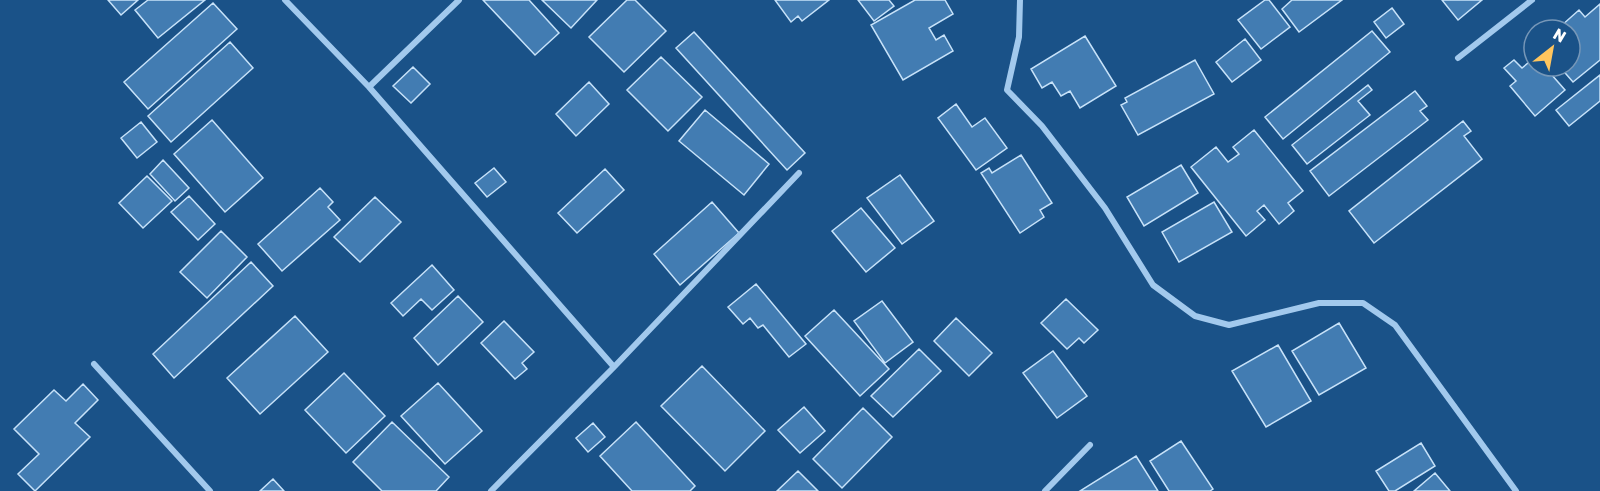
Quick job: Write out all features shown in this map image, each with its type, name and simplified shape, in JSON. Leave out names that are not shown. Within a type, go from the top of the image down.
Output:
[{"type":"street","points":[[285,0],[369,87],[614,368]]},
{"type":"street","points":[[369,87],[459,0]]},
{"type":"street","points":[[1020,0],[1019,36],[1007,90],[1042,126],[1105,208],[1153,285],[1195,316],[1230,326],[1319,303],[1363,303],[1395,325],[1516,491]]},
{"type":"street","points":[[1458,58],[1532,0]]},
{"type":"street","points":[[491,491],[614,368],[799,173]]},
{"type":"street","points":[[94,364],[210,491]]},
{"type":"street","points":[[1045,491],[1090,445]]},
{"type":"building","points":[[108,0],[138,0],[121,15]]},
{"type":"building","points":[[148,0],[205,0],[158,38],[135,10]]},
{"type":"building","points":[[483,0],[529,0],[559,33],[535,55]]},
{"type":"building","points":[[542,0],[597,0],[571,28]]},
{"type":"building","points":[[627,0],[635,0],[666,31],[624,72],[589,37]]},
{"type":"building","points":[[775,0],[829,0],[802,21],[798,16],[791,22]]},
{"type":"building","points":[[858,0],[889,0],[894,6],[874,21]]},
{"type":"building","points":[[915,0],[945,0],[953,14],[929,28],[936,40],[944,35],[953,51],[903,80],[871,25]]},
{"type":"building","points":[[1265,0],[1269,0],[1290,27],[1261,49],[1238,20]]},
{"type":"building","points":[[1292,0],[1342,0],[1299,32],[1282,9]]},
{"type":"building","points":[[1442,0],[1482,0],[1458,20]]},
{"type":"building","points":[[213,3],[237,29],[148,109],[124,82]]},
{"type":"building","points":[[1600,4],[1600,60],[1582,75],[1582,18],[1570,18],[1579,10],[1585,17]]},
{"type":"building","points":[[1392,8],[1404,24],[1386,38],[1374,22]]},
{"type":"building","points":[[1372,31],[1390,52],[1283,139],[1265,117]]},
{"type":"building","points":[[694,32],[805,153],[787,170],[676,48]]},
{"type":"building","points":[[1085,36],[1116,86],[1080,108],[1070,91],[1061,96],[1052,82],[1042,88],[1031,69]]},
{"type":"building","points":[[1245,39],[1261,60],[1232,82],[1216,62]]},
{"type":"building","points":[[230,42],[253,68],[171,142],[148,116]]},
{"type":"building","points":[[661,57],[702,97],[668,131],[627,90]]},
{"type":"building","points":[[1195,60],[1214,94],[1138,135],[1121,105],[1127,102],[1125,98]]},
{"type":"building","points":[[1514,60],[1522,68],[1522,78],[1554,78],[1565,90],[1535,116],[1510,86],[1516,81],[1504,68]]},
{"type":"building","points":[[413,67],[430,84],[411,103],[393,86]]},
{"type":"building","points":[[1600,75],[1600,101],[1569,126],[1556,110]]},
{"type":"building","points":[[589,82],[609,104],[576,136],[556,114]]},
{"type":"building","points":[[1368,85],[1372,90],[1358,101],[1370,115],[1307,164],[1292,145]]},
{"type":"building","points":[[1415,91],[1427,106],[1420,111],[1428,120],[1329,196],[1310,171]]},
{"type":"building","points":[[956,104],[972,127],[985,118],[1007,148],[976,170],[938,118]]},
{"type":"building","points":[[705,110],[769,164],[744,195],[679,141]]},
{"type":"building","points":[[212,120],[263,178],[225,212],[174,154]]},
{"type":"building","points":[[1463,121],[1471,131],[1464,136],[1482,159],[1374,243],[1349,211]]},
{"type":"building","points":[[141,122],[157,142],[137,158],[121,138]]},
{"type":"building","points":[[1254,130],[1303,191],[1288,203],[1294,211],[1279,224],[1264,205],[1257,211],[1265,220],[1246,236],[1191,167],[1216,147],[1228,162],[1239,154],[1233,147]]},
{"type":"building","points":[[1021,155],[1052,203],[1040,210],[1044,217],[1020,233],[981,173],[989,168],[992,173]]},
{"type":"building","points":[[163,160],[189,188],[175,201],[150,174]]},
{"type":"building","points":[[1181,165],[1198,193],[1144,226],[1127,197]]},
{"type":"building","points":[[494,168],[506,182],[487,197],[475,183]]},
{"type":"building","points":[[605,169],[624,190],[577,233],[558,213]]},
{"type":"building","points":[[900,175],[934,221],[902,244],[867,198]]},
{"type":"building","points":[[147,176],[172,201],[143,228],[119,203]]},
{"type":"building","points":[[320,188],[333,202],[328,207],[340,220],[282,271],[258,244]]},
{"type":"building","points":[[189,196],[215,224],[198,240],[171,212]]},
{"type":"building","points":[[375,197],[401,222],[360,262],[334,237]]},
{"type":"building","points":[[712,202],[739,233],[680,285],[654,254]]},
{"type":"building","points":[[1214,202],[1232,232],[1179,262],[1162,232]]},
{"type":"building","points":[[861,208],[895,248],[866,272],[832,231]]},
{"type":"building","points":[[221,231],[247,257],[207,298],[180,272]]},
{"type":"building","points":[[251,262],[273,286],[174,378],[153,354]]},
{"type":"building","points":[[432,265],[454,290],[432,310],[421,299],[403,316],[391,303]]},
{"type":"building","points":[[756,284],[806,344],[789,357],[763,325],[758,328],[750,318],[743,324],[728,307]]},
{"type":"building","points":[[458,296],[483,322],[438,365],[414,338]]},
{"type":"building","points":[[1066,299],[1098,330],[1084,343],[1079,338],[1067,349],[1041,323]]},
{"type":"building","points":[[882,301],[913,342],[885,363],[854,321]]},
{"type":"building","points":[[834,310],[889,369],[860,396],[805,336]]},
{"type":"building","points":[[295,316],[328,352],[260,414],[227,378]]},
{"type":"building","points":[[956,318],[992,353],[969,376],[934,341]]},
{"type":"building","points":[[504,321],[534,352],[522,363],[527,369],[515,379],[481,343]]},
{"type":"building","points":[[1339,323],[1366,368],[1319,395],[1292,351]]},
{"type":"building","points":[[1278,345],[1311,401],[1266,427],[1232,371]]},
{"type":"building","points":[[919,349],[941,371],[893,417],[871,396]]},
{"type":"building","points":[[1053,351],[1087,396],[1057,418],[1023,373]]},
{"type":"building","points":[[702,366],[765,431],[725,471],[661,406]]},
{"type":"building","points":[[344,373],[385,416],[346,453],[305,410]]},
{"type":"building","points":[[438,383],[482,431],[445,464],[401,416]]},
{"type":"building","points":[[83,384],[98,400],[75,423],[90,437],[35,491],[18,474],[39,454],[14,429],[54,390],[66,401]]},
{"type":"building","points":[[804,407],[825,431],[800,453],[778,430]]},
{"type":"building","points":[[863,408],[892,437],[842,488],[813,459]]},
{"type":"building","points":[[392,422],[449,477],[436,491],[382,491],[353,462]]},
{"type":"building","points":[[636,422],[695,486],[690,491],[632,491],[600,456]]},
{"type":"building","points":[[593,423],[605,437],[588,452],[576,438]]},
{"type":"building","points":[[1181,441],[1213,489],[1210,491],[1169,491],[1150,461]]},
{"type":"building","points":[[1421,443],[1435,466],[1395,491],[1389,491],[1376,471]]},
{"type":"building","points":[[1136,456],[1158,491],[1080,491]]},
{"type":"building","points":[[798,471],[818,491],[777,491]]},
{"type":"building","points":[[1435,473],[1450,491],[1414,491]]},
{"type":"building","points":[[273,479],[284,491],[260,491]]}]
